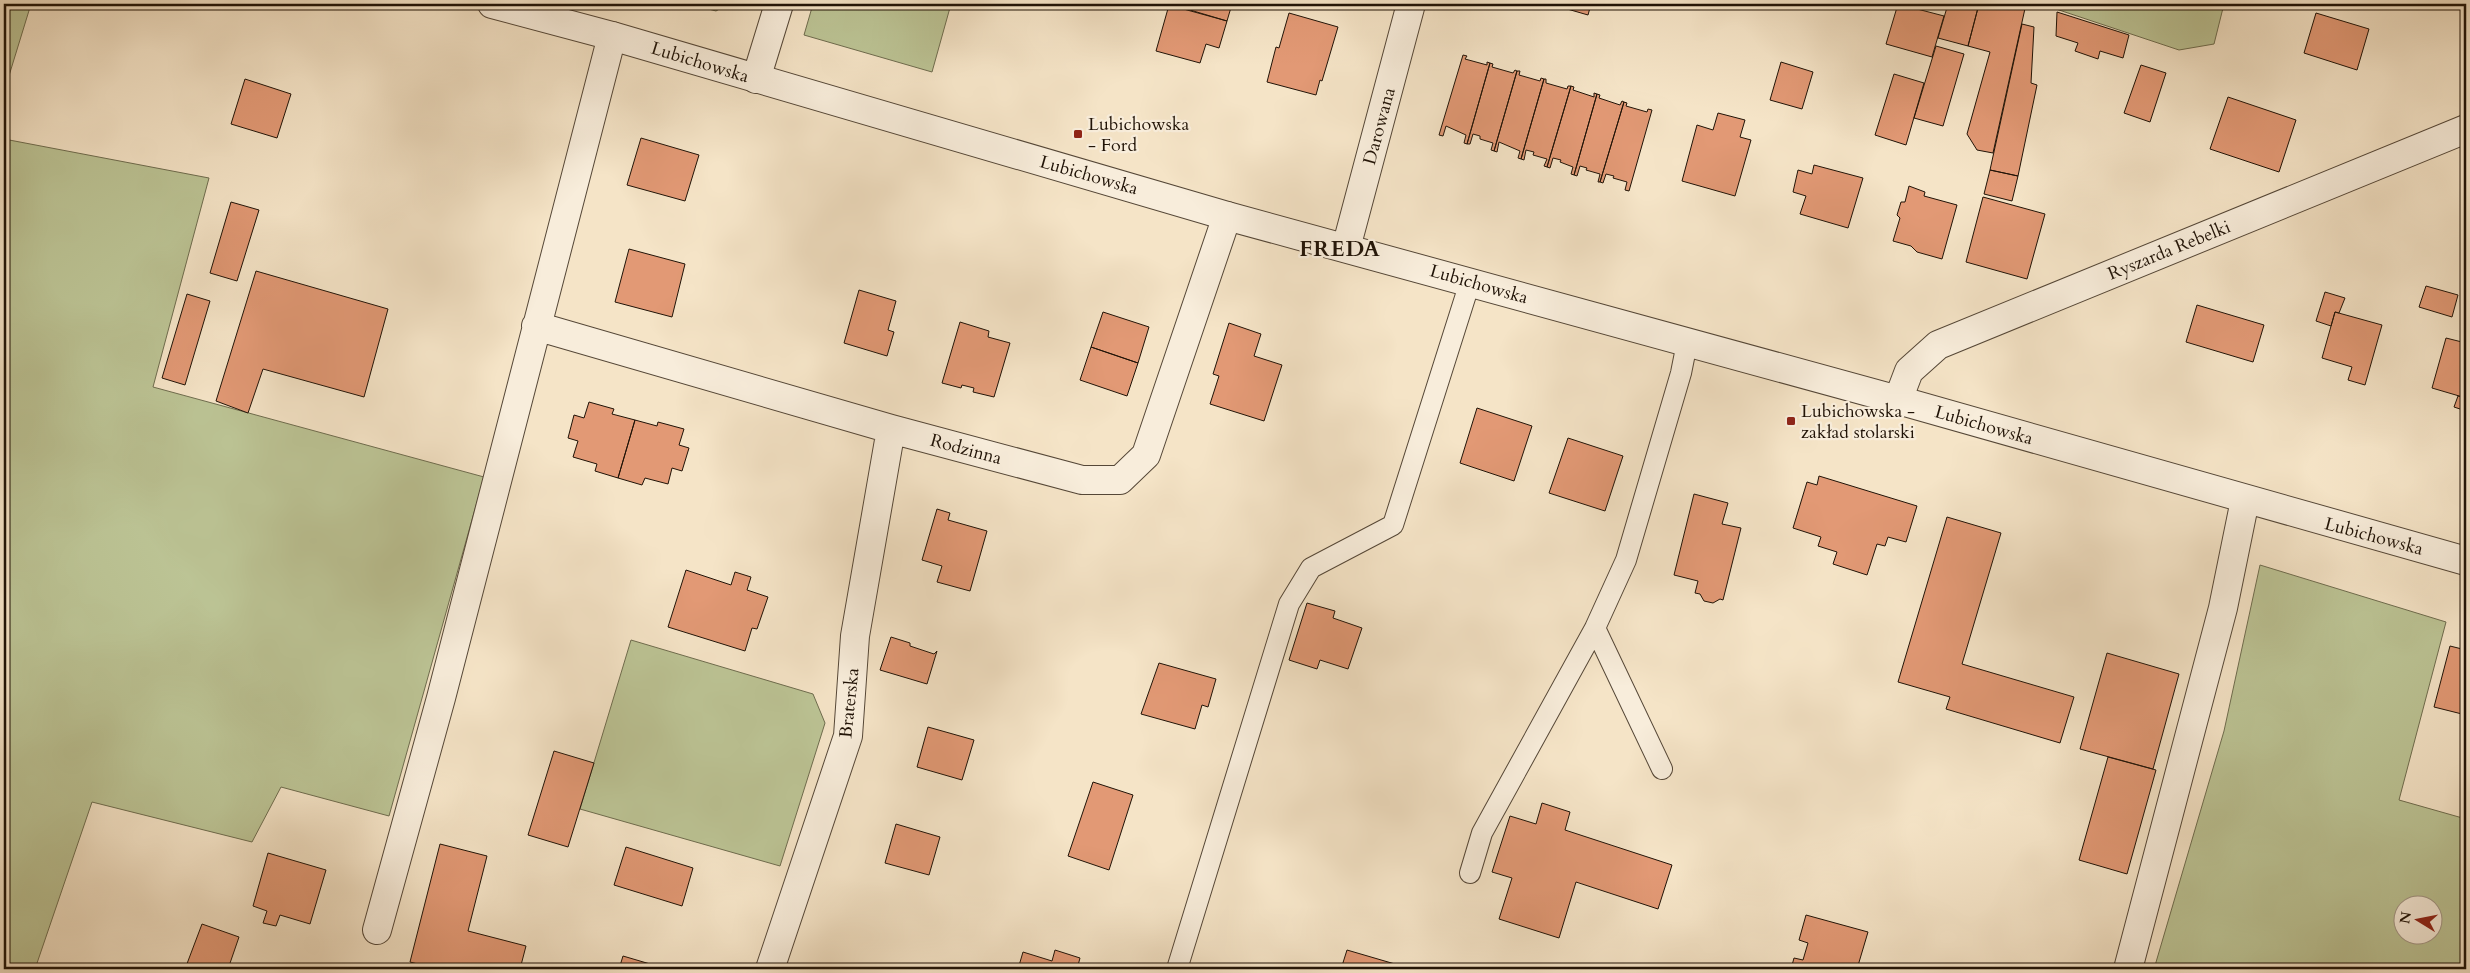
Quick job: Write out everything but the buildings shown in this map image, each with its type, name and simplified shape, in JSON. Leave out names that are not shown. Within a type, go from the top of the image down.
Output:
[{"type":"street","name":"Lubichowska","points":[[492,4],[612,36],[1227,216],[1898,400],[2466,561]]},
{"type":"street","points":[[756,79],[779,4]]},
{"type":"street","name":"Darowana","points":[[1346,248],[1411,4]]},
{"type":"street","points":[[376,930],[441,698],[612,36]]},
{"type":"street","name":"Ryszarda Rebelki","points":[[1898,400],[1909,371],[1938,345],[2466,129]]},
{"type":"street","name":"Rodzinna","points":[[536,326],[891,429],[1082,480],[1120,480],[1146,455],[1227,216]]},
{"type":"street","name":"Braterska","points":[[770,969],[848,736],[855,636],[891,429]]},
{"type":"street","points":[[2128,969],[2223,608],[2246,500]]},
{"type":"lane","points":[[1177,969],[1289,604],[1311,568],[1393,525],[1470,282]]},
{"type":"lane","points":[[1470,872],[1482,833],[1595,628],[1626,560],[1680,373],[1687,342]]},
{"type":"lane","points":[[1595,628],[1662,769]]},
{"type":"green space","points":[[4,4],[31,4],[4,92]]},
{"type":"green space","points":[[690,4],[728,4],[716,11]]},
{"type":"green space","points":[[813,4],[951,4],[932,72],[804,35]]},
{"type":"green space","points":[[2054,4],[2224,4],[2214,44],[2179,50],[2053,8]]},
{"type":"green space","points":[[4,139],[209,178],[153,387],[484,477],[389,816],[281,787],[252,842],[92,802],[35,969],[4,969]]},
{"type":"green space","points":[[2260,565],[2446,622],[2399,800],[2466,819],[2466,969],[2154,969],[2224,731]]},
{"type":"green space","points":[[631,640],[813,694],[825,723],[780,866],[580,809]]},
{"type":"place","name":"Lubichowska - Ford","points":[[1078,134]]},
{"type":"place","name":"Lubichowska - zakład stolarski","points":[[1791,421]]},
{"type":"district","name":"FREDA","points":[[1340,248]]}]
